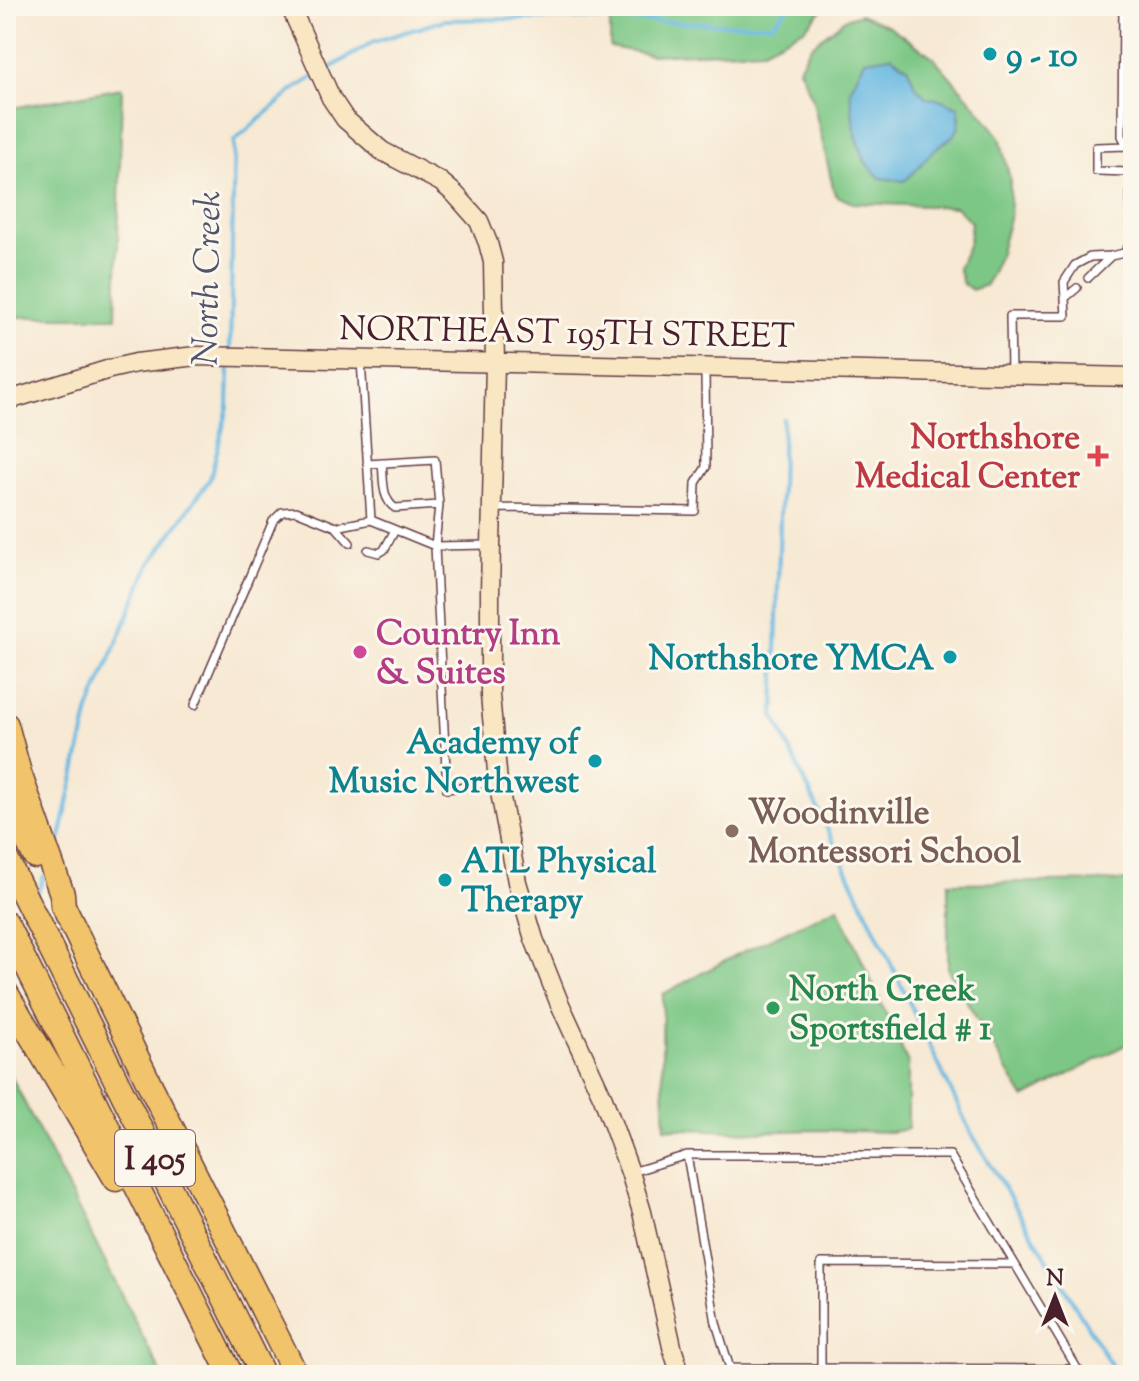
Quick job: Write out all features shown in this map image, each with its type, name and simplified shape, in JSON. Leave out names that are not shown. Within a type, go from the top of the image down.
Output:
[{"type":"highway","points":[[6,725],[33,834],[61,901],[156,1099],[296,1375]]},
{"type":"highway","points":[[6,797],[33,834]]},
{"type":"highway","name":"I 405","points":[[6,859],[11,884],[263,1375]]},
{"type":"highway","name":"I 405","points":[[6,924],[21,986],[231,1375]]},
{"type":"highway","name":"I 405","points":[[42,943],[253,1375]]},
{"type":"highway","name":"I 405","points":[[6,950],[21,986],[144,1226],[216,1375]]},
{"type":"highway","points":[[21,986],[19,1016],[144,1226]]},
{"type":"street","points":[[290,6],[331,98],[345,119],[382,151],[441,182],[479,221],[488,243],[493,262],[495,363],[490,695],[498,782],[517,882],[534,939],[603,1098],[630,1172],[681,1375]]},
{"type":"street","name":"NORTHEAST 195TH STREET","points":[[6,401],[136,363],[196,356],[1133,377]]},
{"type":"lane","points":[[1011,374],[1010,316],[1066,316],[1064,282],[1075,265],[1090,257],[1124,253],[1131,242],[1130,151],[1122,136],[1123,7],[1133,8]]},
{"type":"lane","points":[[1127,146],[1096,147],[1096,171],[1130,172]]},
{"type":"lane","points":[[1088,278],[1111,256]]},
{"type":"lane","points":[[1065,298],[1077,288]]},
{"type":"lane","points":[[361,358],[371,520]]},
{"type":"lane","points":[[492,508],[695,511],[696,483],[706,467],[705,366]]},
{"type":"lane","points":[[367,464],[435,460],[439,505],[435,546],[447,789],[498,782]]},
{"type":"lane","points":[[407,461],[408,473]]},
{"type":"lane","points":[[382,463],[385,498],[389,504],[395,508],[439,505]]},
{"type":"lane","points":[[410,496],[410,507]]},
{"type":"lane","points":[[195,705],[273,521],[282,512],[296,511],[336,527],[350,543]]},
{"type":"lane","points":[[336,527],[371,520],[435,546],[491,545]]},
{"type":"lane","points":[[368,550],[379,553],[384,550],[395,530]]},
{"type":"lane","points":[[630,1172],[687,1155],[950,1155],[1079,1372]]},
{"type":"lane","points":[[687,1155],[716,1323],[731,1372],[1079,1372]]},
{"type":"lane","points":[[821,1372],[821,1263],[1015,1264]]},
{"type":"green space","points":[[610,6],[826,6],[804,29],[763,50],[652,55],[610,47]]},
{"type":"green space","points":[[860,14],[889,26],[933,57],[1000,137],[1010,180],[1010,215],[998,259],[986,285],[972,290],[963,284],[958,268],[969,243],[971,222],[956,207],[853,203],[835,195],[812,97],[799,68],[810,47],[845,19]]},
{"type":"green space","points":[[122,88],[116,317],[6,317],[6,109]]},
{"type":"green space","points":[[1133,881],[1133,1041],[1024,1098],[948,970],[948,883]]},
{"type":"green space","name":"North Creek Sportsfield # 1","points":[[838,907],[908,1063],[908,1129],[890,1132],[754,1132],[665,1128],[663,994],[740,953]]},
{"type":"green space","points":[[6,1066],[162,1375],[6,1375]]},
{"type":"water","points":[[891,56],[907,67],[916,87],[927,98],[940,99],[958,107],[960,117],[958,130],[904,181],[880,178],[865,162],[854,129],[850,90],[865,60]]},
{"type":"waterway","name":"North Creek","points":[[324,72],[373,42],[445,20],[580,18],[772,24],[790,6]]},
{"type":"waterway","name":"North Creek","points":[[230,351],[234,141],[296,88],[316,76]]},
{"type":"waterway","name":"North Creek","points":[[56,849],[89,710],[149,565],[210,479],[228,407],[229,364]]},
{"type":"waterway","points":[[783,419],[774,716],[970,1131],[1117,1375]]},
{"type":"waterway","name":"North Creek","points":[[36,897],[44,876]]},
{"type":"waterway","name":"North Creek","points":[[6,968],[11,957]]},
{"type":"waterway","name":"North Creek","points":[[6,1228],[14,1256],[6,1285]]},
{"type":"place","name":"9 - 10","points":[[990,54]]},
{"type":"place","name":"Northshore Medical Center","points":[[1098,456]]},
{"type":"place","name":"Country Inn & Suites","points":[[360,652]]},
{"type":"place","name":"Northshore YMCA","points":[[950,657]]},
{"type":"place","name":"Academy of Music Northwest","points":[[595,761]]},
{"type":"place","name":"Woodinville Montessori School","points":[[732,831]]},
{"type":"place","name":"ATL Physical Therapy","points":[[445,880]]},
{"type":"place","name":"North Creek Sportsfield # 1","points":[[773,1008]]}]
